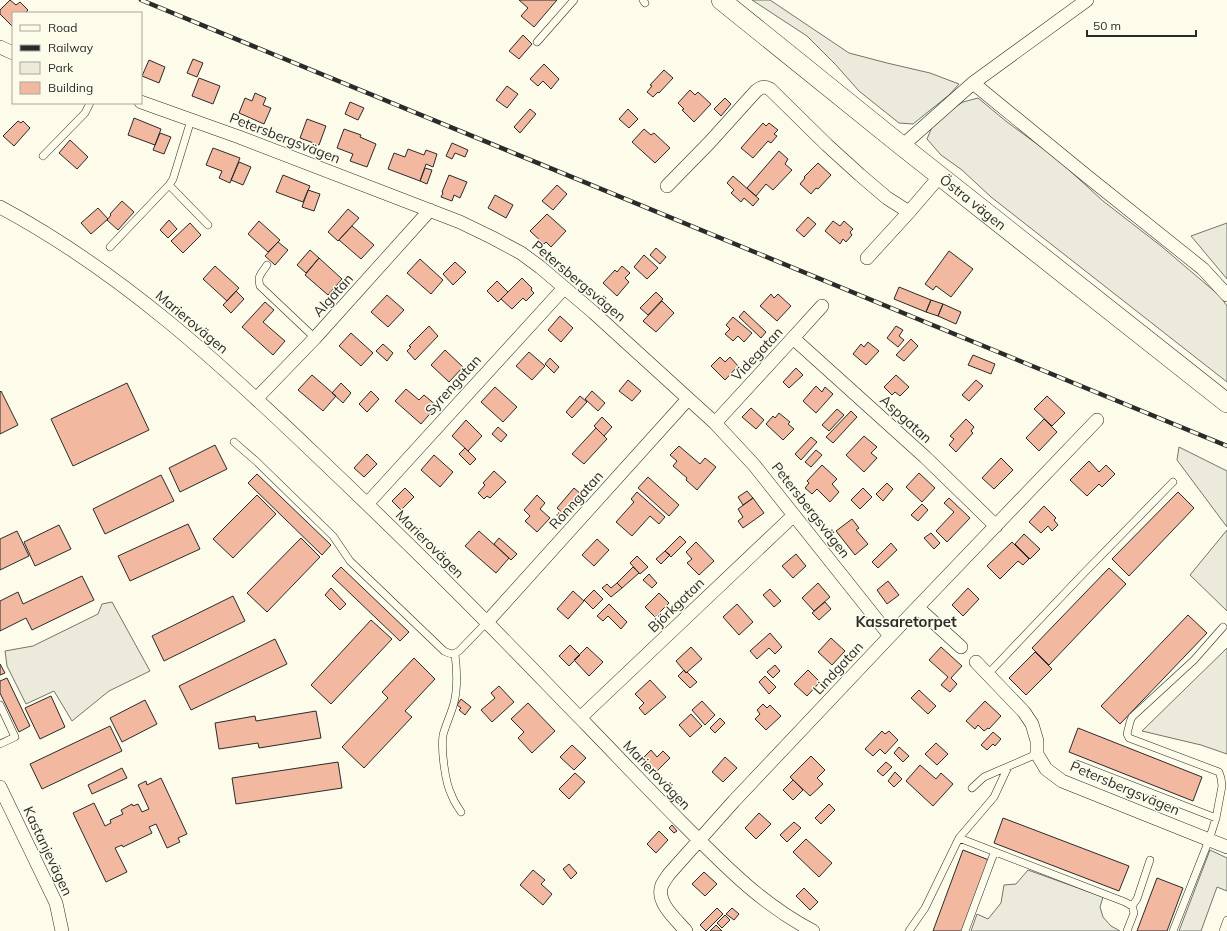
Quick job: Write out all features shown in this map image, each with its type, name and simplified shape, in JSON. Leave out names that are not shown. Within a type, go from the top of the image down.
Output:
[{"type":"street","name":"Östra vägen","points":[[721,0],[902,146],[1227,403]]},
{"type":"street","points":[[902,146],[973,84],[1087,0]]},
{"type":"street","points":[[0,47],[12,53]]},
{"type":"street","points":[[973,84],[1202,269],[1227,294]]},
{"type":"street","points":[[667,186],[710,142],[760,87],[765,86],[886,198],[909,212]]},
{"type":"street","name":"Petersbergsvägen","points":[[142,102],[239,137],[430,210],[494,238],[521,253],[540,267],[593,312],[715,423],[754,464],[890,636]]},
{"type":"street","points":[[867,258],[940,176]]},
{"type":"street","name":"Marierovägen","points":[[0,207],[54,238],[98,267],[161,315],[257,398],[487,622],[728,870],[762,899],[794,922],[813,931]]},
{"type":"street","name":"Algatan","points":[[257,398],[315,338],[430,210]]},
{"type":"street","name":"Syrengatan","points":[[367,504],[564,288]]},
{"type":"street","name":"Videgatan","points":[[715,423],[822,306]]},
{"type":"street","name":"Aspgatan","points":[[793,338],[925,458],[996,526]]},
{"type":"street","name":"Rönngatan","points":[[487,622],[688,399]]},
{"type":"street","name":"Lindgatan","points":[[686,931],[664,905],[660,893],[669,874],[734,802],[890,636],[1097,420]]},
{"type":"street","name":"Björkgatan","points":[[580,718],[794,515]]},
{"type":"street","points":[[918,608],[961,647]]},
{"type":"street","points":[[976,662],[1024,712],[1032,724],[1037,741],[1037,754]]},
{"type":"street","name":"Petersbergsvägen","points":[[1037,754],[1046,768],[1062,780],[1227,847]]},
{"type":"street","name":"Kastanjevägen","points":[[0,787],[56,903],[62,931]]},
{"type":"lane","points":[[537,42],[574,0]]},
{"type":"lane","points":[[43,156],[85,113],[90,104]]},
{"type":"lane","points":[[110,247],[169,185],[173,178],[192,120]]},
{"type":"lane","points":[[169,185],[208,226]]},
{"type":"lane","points":[[267,266],[259,276],[260,286],[315,338]]},
{"type":"lane","points":[[234,442],[256,461],[333,536],[350,561],[444,651],[450,654],[455,654],[487,622]]},
{"type":"lane","points":[[988,674],[1173,482]]},
{"type":"lane","points":[[1173,931],[1209,840],[1216,818],[1222,786],[1221,778],[1218,772],[1129,738],[1126,734],[1132,717],[1194,660],[1223,628]]},
{"type":"lane","points":[[455,654],[457,666],[456,691],[443,736],[443,743],[445,775],[452,797],[461,812]]},
{"type":"lane","points":[[0,705],[16,738],[0,744]]},
{"type":"lane","points":[[972,788],[984,777],[1037,754]]},
{"type":"lane","points":[[1077,764],[1216,818]]},
{"type":"lane","points":[[909,931],[925,908],[958,838],[994,797],[1008,767]]},
{"type":"lane","points":[[958,838],[1125,902],[1132,906],[1134,913],[1127,931]]},
{"type":"lane","points":[[965,931],[994,853]]},
{"type":"lane","points":[[1132,906],[1137,899],[1150,860]]},
{"type":"lane","points":[[1223,931],[1227,920]]},
{"type":"green space","points":[[752,0],[770,0],[849,53],[930,73],[959,84],[949,95],[913,124],[899,123],[859,91],[807,36]]},
{"type":"green space","points":[[978,98],[1007,122],[1056,158],[1103,201],[1161,246],[1220,296],[1227,306],[1227,382],[991,197],[962,170],[941,155],[927,139],[935,120],[963,102]]},
{"type":"green space","points":[[1227,223],[1227,279],[1191,236]]},
{"type":"green space","points":[[1179,447],[1227,471],[1227,527],[1177,460]]},
{"type":"green space","points":[[1227,530],[1227,611],[1190,575]]},
{"type":"green space","points":[[112,602],[150,671],[109,691],[72,721],[54,691],[26,704],[7,666],[5,651],[33,646],[98,614],[102,604]]},
{"type":"green space","points":[[1227,648],[1227,754],[1201,745],[1142,731]]},
{"type":"green space","points":[[1210,850],[1227,858],[1227,891],[1217,887],[1201,931],[1179,931]]},
{"type":"green space","points":[[1028,870],[1103,897],[1100,907],[1103,917],[1111,926],[1120,931],[971,931],[977,914],[988,919],[1001,903],[1004,885],[1016,884]]},
{"type":"building","points":[[10,0],[16,5],[20,2],[28,10],[26,12],[12,12],[12,26],[0,14],[0,10]]},
{"type":"building","points":[[519,0],[557,0],[534,27],[521,16],[528,8]]},
{"type":"building","points":[[523,35],[532,44],[519,59],[509,51]]},
{"type":"building","points":[[193,59],[203,63],[197,77],[187,73]]},
{"type":"building","points":[[149,60],[165,67],[159,83],[142,76]]},
{"type":"building","points":[[544,64],[559,79],[551,89],[543,81],[538,86],[530,79]]},
{"type":"building","points":[[664,70],[673,78],[659,93],[658,92],[653,97],[647,92],[652,86],[650,85]]},
{"type":"building","points":[[199,78],[220,86],[213,104],[192,96]]},
{"type":"building","points":[[507,86],[518,94],[507,108],[496,100]]},
{"type":"building","points":[[690,90],[695,95],[698,92],[711,104],[694,122],[682,110],[684,109],[678,103]]},
{"type":"building","points":[[255,93],[266,98],[263,105],[271,108],[264,124],[239,113],[245,98],[252,101]]},
{"type":"building","points":[[725,98],[731,104],[721,116],[714,109]]},
{"type":"building","points":[[350,102],[364,108],[358,120],[345,114]]},
{"type":"building","points":[[530,109],[536,114],[520,133],[514,127]]},
{"type":"building","points":[[628,109],[638,119],[629,128],[619,119]]},
{"type":"building","points":[[134,118],[161,129],[155,145],[128,135]]},
{"type":"building","points":[[307,119],[326,126],[319,145],[300,138]]},
{"type":"building","points":[[18,121],[21,123],[23,121],[30,128],[14,146],[3,136]]},
{"type":"building","points":[[763,123],[766,126],[769,123],[778,130],[774,134],[777,136],[771,143],[768,141],[753,158],[741,148]]},
{"type":"building","points":[[344,129],[361,135],[360,137],[376,144],[367,167],[350,161],[353,154],[337,148]]},
{"type":"building","points":[[644,129],[651,135],[654,133],[670,148],[655,163],[632,142]]},
{"type":"building","points":[[160,133],[171,137],[164,154],[153,150]]},
{"type":"building","points":[[70,140],[88,157],[77,169],[59,153]]},
{"type":"building","points":[[452,143],[468,150],[465,157],[455,153],[452,159],[446,156]]},
{"type":"building","points":[[213,148],[240,158],[230,183],[219,178],[222,171],[206,165]]},
{"type":"building","points":[[408,149],[424,155],[426,150],[437,154],[433,167],[426,164],[420,181],[388,169],[394,153],[405,157]]},
{"type":"building","points":[[779,151],[788,159],[785,164],[792,170],[773,190],[766,184],[756,196],[747,188]]},
{"type":"building","points":[[239,162],[251,167],[243,185],[231,180]]},
{"type":"building","points":[[818,163],[831,175],[811,194],[800,184],[805,178],[804,177]]},
{"type":"building","points":[[425,168],[432,170],[427,184],[420,181]]},
{"type":"building","points":[[283,175],[310,186],[303,202],[276,192]]},
{"type":"building","points":[[449,175],[467,182],[460,198],[454,195],[452,201],[441,197]]},
{"type":"building","points":[[733,176],[759,199],[753,206],[744,198],[741,202],[731,193],[734,190],[727,183]]},
{"type":"building","points":[[557,185],[567,194],[553,210],[542,201]]},
{"type":"building","points":[[308,190],[320,194],[314,211],[302,207]]},
{"type":"building","points":[[495,195],[513,205],[506,218],[488,208]]},
{"type":"building","points":[[122,201],[134,212],[118,230],[107,220],[111,215],[110,214]]},
{"type":"building","points":[[98,208],[108,219],[91,234],[81,223]]},
{"type":"building","points":[[348,209],[359,218],[338,241],[328,232]]},
{"type":"building","points":[[547,214],[566,231],[551,247],[546,242],[544,244],[530,231]]},
{"type":"building","points":[[808,217],[816,224],[804,237],[796,230]]},
{"type":"building","points":[[169,220],[177,229],[168,238],[160,230]]},
{"type":"building","points":[[259,221],[280,240],[268,252],[248,234]]},
{"type":"building","points":[[833,221],[840,226],[844,221],[853,229],[850,232],[852,235],[846,242],[843,239],[840,244],[825,231]]},
{"type":"building","points":[[190,223],[201,235],[183,253],[171,241]]},
{"type":"building","points":[[352,226],[374,245],[361,259],[339,240]]},
{"type":"building","points":[[278,242],[288,250],[275,265],[265,256]]},
{"type":"building","points":[[656,248],[666,257],[660,264],[650,255]]},
{"type":"building","points":[[310,250],[319,258],[306,273],[297,265]]},
{"type":"building","points":[[949,251],[973,269],[951,297],[936,286],[933,290],[925,284]]},
{"type":"building","points":[[644,255],[658,268],[647,279],[634,267]]},
{"type":"building","points":[[319,258],[342,279],[328,295],[305,275]]},
{"type":"building","points":[[420,259],[443,280],[431,294],[407,273]]},
{"type":"building","points":[[455,262],[466,272],[453,285],[443,274]]},
{"type":"building","points":[[215,266],[239,288],[227,301],[203,279]]},
{"type":"building","points":[[622,266],[630,273],[625,278],[629,282],[617,296],[603,283],[615,270],[617,272]]},
{"type":"building","points":[[522,278],[532,288],[531,290],[534,293],[526,301],[523,298],[512,309],[501,299]]},
{"type":"building","points":[[497,281],[508,292],[498,302],[487,291]]},
{"type":"building","points":[[899,287],[931,300],[926,312],[894,299]]},
{"type":"building","points":[[236,291],[244,299],[231,313],[223,305]]},
{"type":"building","points":[[656,292],[663,299],[648,315],[640,308]]},
{"type":"building","points":[[771,294],[774,298],[778,294],[791,306],[777,321],[760,306]]},
{"type":"building","points":[[387,295],[404,310],[388,327],[371,312]]},
{"type":"building","points":[[931,300],[943,304],[938,316],[926,312]]},
{"type":"building","points":[[662,301],[674,313],[656,332],[643,321]]},
{"type":"building","points":[[265,302],[274,310],[263,322],[285,341],[273,355],[242,327]]},
{"type":"building","points":[[943,304],[961,312],[956,324],[938,316]]},
{"type":"building","points":[[744,311],[766,332],[761,338],[739,317]]},
{"type":"building","points":[[560,316],[573,328],[561,342],[548,330]]},
{"type":"building","points":[[733,317],[752,333],[744,342],[738,336],[733,341],[725,334],[730,329],[726,325]]},
{"type":"building","points":[[429,326],[438,336],[415,360],[407,351],[411,347],[409,346]]},
{"type":"building","points":[[896,326],[903,330],[899,336],[904,340],[898,347],[887,338]]},
{"type":"building","points":[[351,333],[373,353],[361,366],[339,346]]},
{"type":"building","points":[[911,339],[918,346],[904,361],[896,355]]},
{"type":"building","points":[[868,342],[879,351],[866,365],[853,354],[861,344],[864,347]]},
{"type":"building","points":[[383,344],[393,353],[387,361],[376,351]]},
{"type":"building","points":[[445,350],[463,367],[449,382],[431,365]]},
{"type":"building","points":[[529,352],[545,366],[532,380],[516,366]]},
{"type":"building","points":[[973,355],[995,364],[991,374],[968,365]]},
{"type":"building","points":[[720,357],[725,362],[730,357],[738,366],[725,380],[711,366]]},
{"type":"building","points":[[550,358],[559,367],[554,373],[545,364]]},
{"type":"building","points":[[796,368],[803,375],[789,388],[783,382]]},
{"type":"building","points":[[312,375],[336,396],[323,411],[298,390]]},
{"type":"building","points":[[896,375],[909,387],[900,396],[895,392],[892,395],[884,387]]},
{"type":"building","points":[[628,380],[641,391],[632,401],[619,391]]},
{"type":"building","points":[[976,380],[983,386],[969,401],[962,395]]},
{"type":"building","points":[[127,383],[149,430],[73,466],[51,419]]},
{"type":"building","points":[[341,383],[351,393],[343,403],[332,393]]},
{"type":"building","points":[[816,386],[822,392],[825,387],[833,394],[816,413],[803,401]]},
{"type":"building","points":[[495,387],[517,407],[503,422],[481,402]]},
{"type":"building","points":[[406,389],[419,400],[424,395],[437,406],[421,424],[395,401]]},
{"type":"building","points":[[1,391],[18,425],[0,434],[0,392]]},
{"type":"building","points":[[371,391],[379,399],[367,412],[359,404]]},
{"type":"building","points":[[592,391],[605,403],[598,411],[585,399]]},
{"type":"building","points":[[580,396],[587,402],[572,418],[566,412]]},
{"type":"building","points":[[1047,396],[1065,413],[1052,426],[1034,409]]},
{"type":"building","points":[[751,408],[764,420],[756,429],[742,417]]},
{"type":"building","points":[[837,409],[844,415],[829,431],[822,425]]},
{"type":"building","points":[[851,411],[857,417],[833,443],[826,437]]},
{"type":"building","points":[[779,413],[790,422],[788,424],[794,429],[783,440],[766,424],[773,416],[775,418]]},
{"type":"building","points":[[602,417],[612,427],[604,436],[594,426]]},
{"type":"building","points":[[966,419],[974,427],[971,431],[973,433],[956,452],[949,445],[954,439],[950,436]]},
{"type":"building","points":[[1044,419],[1057,432],[1039,451],[1026,438]]},
{"type":"building","points":[[466,420],[482,436],[468,451],[452,436]]},
{"type":"building","points":[[498,427],[507,435],[501,442],[492,434]]},
{"type":"building","points":[[596,428],[607,439],[584,464],[572,454]]},
{"type":"building","points":[[864,436],[877,447],[871,453],[877,458],[864,472],[846,455]]},
{"type":"building","points":[[811,437],[817,442],[801,460],[795,454]]},
{"type":"building","points":[[215,445],[227,469],[180,492],[169,468]]},
{"type":"building","points":[[679,446],[700,464],[705,458],[716,467],[697,490],[686,480],[687,478],[673,466],[677,461],[670,455]]},
{"type":"building","points":[[465,448],[476,459],[470,465],[459,454]]},
{"type":"building","points":[[816,450],[822,455],[811,467],[805,462]]},
{"type":"building","points":[[367,454],[377,464],[364,477],[354,468]]},
{"type":"building","points":[[434,455],[453,472],[440,487],[421,470]]},
{"type":"building","points":[[1001,458],[1013,470],[994,489],[982,478]]},
{"type":"building","points":[[1089,461],[1099,472],[1106,465],[1115,474],[1102,487],[1099,484],[1087,496],[1070,480]]},
{"type":"building","points":[[822,465],[837,479],[832,484],[839,492],[830,502],[817,489],[812,494],[805,488],[809,483],[807,481]]},
{"type":"building","points":[[494,471],[506,482],[490,498],[487,496],[484,499],[478,493],[485,485],[483,483]]},
{"type":"building","points":[[919,473],[935,488],[922,502],[906,487]]},
{"type":"building","points":[[257,474],[331,545],[322,555],[248,483]]},
{"type":"building","points":[[161,475],[174,501],[105,534],[93,509]]},
{"type":"building","points":[[648,477],[679,505],[669,516],[638,488]]},
{"type":"building","points":[[887,483],[893,489],[883,501],[876,494]]},
{"type":"building","points":[[405,488],[414,497],[401,510],[392,501]]},
{"type":"building","points":[[574,488],[582,495],[565,515],[557,508]]},
{"type":"building","points":[[863,488],[872,497],[860,509],[851,500]]},
{"type":"building","points":[[747,491],[753,498],[743,505],[738,497]]},
{"type":"building","points":[[637,492],[665,517],[659,524],[650,516],[632,536],[616,522],[634,502],[631,499]]},
{"type":"building","points":[[1178,492],[1194,508],[1129,576],[1112,559]]},
{"type":"building","points":[[257,495],[276,514],[233,558],[213,539]]},
{"type":"building","points":[[537,495],[545,503],[540,509],[550,518],[537,532],[525,521],[530,516],[524,510]]},
{"type":"building","points":[[753,498],[764,513],[743,528],[738,521],[743,517],[738,509]]},
{"type":"building","points":[[949,498],[970,518],[947,542],[936,531],[954,512],[944,503]]},
{"type":"building","points":[[922,504],[928,510],[918,521],[911,515]]},
{"type":"building","points":[[1044,506],[1056,518],[1054,520],[1058,525],[1052,531],[1048,526],[1041,533],[1029,522]]},
{"type":"building","points":[[852,519],[859,528],[856,530],[868,544],[855,555],[836,531]]},
{"type":"building","points":[[188,524],[200,549],[130,581],[118,556]]},
{"type":"building","points":[[59,525],[71,549],[35,566],[24,542]]},
{"type":"building","points":[[17,531],[29,556],[0,570],[0,539]]},
{"type":"building","points":[[479,531],[509,558],[496,573],[465,546]]},
{"type":"building","points":[[931,533],[940,543],[934,549],[924,538]]},
{"type":"building","points":[[1024,534],[1040,549],[1030,559],[1015,544]]},
{"type":"building","points":[[680,536],[686,542],[671,557],[665,551]]},
{"type":"building","points":[[301,538],[320,557],[267,612],[247,593]]},
{"type":"building","points":[[499,538],[517,554],[511,560],[494,544]]},
{"type":"building","points":[[597,539],[609,550],[594,566],[582,555]]},
{"type":"building","points":[[696,542],[714,561],[699,575],[687,563],[692,559],[686,552]]},
{"type":"building","points":[[1012,542],[1029,559],[1023,565],[1018,561],[1000,579],[987,566]]},
{"type":"building","points":[[891,543],[897,550],[878,568],[872,562]]},
{"type":"building","points":[[665,551],[670,555],[661,564],[656,559]]},
{"type":"building","points":[[796,554],[806,566],[793,578],[782,566]]},
{"type":"building","points":[[637,556],[648,567],[640,574],[630,563]]},
{"type":"building","points":[[341,567],[409,632],[400,641],[332,576]]},
{"type":"building","points":[[633,567],[639,573],[622,588],[617,583]]},
{"type":"building","points":[[1109,568],[1126,584],[1049,665],[1032,648]]},
{"type":"building","points":[[649,574],[657,583],[652,588],[643,580]]},
{"type":"building","points":[[82,576],[94,600],[32,630],[26,618],[0,631],[0,601],[18,592],[23,604]]},
{"type":"building","points":[[888,581],[899,595],[887,604],[877,590]]},
{"type":"building","points":[[617,583],[622,588],[611,597],[602,588],[607,584],[611,588]]},
{"type":"building","points":[[818,583],[830,597],[814,611],[802,598]]},
{"type":"building","points":[[331,588],[346,604],[340,610],[325,595]]},
{"type":"building","points":[[968,588],[979,599],[963,616],[952,605]]},
{"type":"building","points":[[770,589],[781,601],[774,607],[763,595]]},
{"type":"building","points":[[594,590],[603,599],[593,609],[584,600]]},
{"type":"building","points":[[573,591],[584,601],[568,619],[557,609]]},
{"type":"building","points":[[659,593],[669,603],[655,617],[645,607]]},
{"type":"building","points":[[233,596],[245,621],[164,661],[152,636]]},
{"type":"building","points":[[825,602],[831,609],[819,620],[812,613]]},
{"type":"building","points":[[609,604],[627,622],[621,629],[608,616],[603,621],[597,616]]},
{"type":"building","points":[[737,604],[753,622],[739,635],[723,617]]},
{"type":"building","points":[[1188,615],[1207,633],[1120,724],[1101,706]]},
{"type":"building","points":[[371,620],[392,639],[331,704],[311,685]]},
{"type":"building","points":[[770,633],[782,647],[775,654],[769,648],[757,659],[750,651]]},
{"type":"building","points":[[831,638],[845,651],[832,665],[818,652]]},
{"type":"building","points":[[275,639],[287,664],[191,710],[179,686]]},
{"type":"building","points":[[570,645],[580,655],[569,666],[559,656]]},
{"type":"building","points":[[587,647],[603,662],[589,676],[574,660]]},
{"type":"building","points":[[691,647],[702,659],[686,673],[676,661]]},
{"type":"building","points":[[941,647],[962,666],[951,678],[957,684],[950,692],[941,685],[948,677],[929,660]]},
{"type":"building","points":[[1035,652],[1052,669],[1026,695],[1009,678]]},
{"type":"building","points":[[414,658],[435,679],[405,711],[412,717],[364,768],[342,747],[388,698],[382,692]]},
{"type":"building","points":[[0,664],[5,673],[0,675]]},
{"type":"building","points":[[775,665],[780,671],[773,678],[767,672]]},
{"type":"building","points":[[684,670],[697,682],[690,688],[678,676]]},
{"type":"building","points":[[808,670],[820,682],[807,696],[794,684]]},
{"type":"building","points":[[765,676],[776,687],[769,694],[759,682]]},
{"type":"building","points":[[7,678],[30,726],[19,732],[0,693],[0,681]]},
{"type":"building","points":[[650,680],[666,697],[645,715],[639,708],[644,703],[635,694]]},
{"type":"building","points":[[499,686],[514,702],[492,722],[481,710],[495,698],[491,693]]},
{"type":"building","points":[[919,690],[936,706],[928,714],[911,698]]},
{"type":"building","points":[[51,696],[65,727],[40,739],[25,708]]},
{"type":"building","points":[[461,699],[471,707],[465,715],[459,710],[461,708],[457,705]]},
{"type":"building","points":[[145,700],[157,724],[122,742],[110,718]]},
{"type":"building","points":[[702,701],[715,715],[705,725],[692,710]]},
{"type":"building","points":[[985,701],[1001,716],[989,729],[988,728],[984,731],[978,725],[975,729],[966,721]]},
{"type":"building","points":[[528,703],[555,731],[532,753],[518,738],[524,732],[511,719]]},
{"type":"building","points":[[763,704],[767,708],[770,705],[781,716],[766,730],[755,719],[760,714],[757,710]]},
{"type":"building","points":[[316,711],[321,738],[259,748],[258,743],[219,749],[215,723],[255,716],[256,721]]},
{"type":"building","points":[[691,714],[702,726],[690,737],[679,725]]},
{"type":"building","points":[[720,718],[725,723],[715,733],[710,728]]},
{"type":"building","points":[[110,726],[122,751],[42,789],[30,764]]},
{"type":"building","points":[[1078,728],[1202,777],[1193,801],[1069,752]]},
{"type":"building","points":[[882,731],[885,734],[889,731],[898,740],[885,754],[880,749],[873,756],[865,749]]},
{"type":"building","points":[[993,732],[1001,739],[995,746],[993,744],[987,750],[981,745]]},
{"type":"building","points":[[936,743],[948,754],[937,765],[925,754]]},
{"type":"building","points":[[572,745],[586,758],[574,770],[560,757]]},
{"type":"building","points":[[899,747],[909,756],[903,762],[894,753]]},
{"type":"building","points":[[651,750],[657,757],[663,751],[670,758],[656,772],[643,758]]},
{"type":"building","points":[[811,756],[825,770],[817,778],[823,784],[810,796],[790,777]]},
{"type":"building","points":[[725,757],[737,768],[723,782],[712,772]]},
{"type":"building","points":[[338,762],[342,788],[236,804],[232,778]]},
{"type":"building","points":[[886,762],[892,767],[883,776],[877,771]]},
{"type":"building","points":[[920,765],[936,779],[941,773],[953,784],[933,806],[906,781]]},
{"type":"building","points":[[122,768],[127,778],[92,794],[88,785]]},
{"type":"building","points":[[895,772],[902,779],[894,787],[888,781]]},
{"type":"building","points":[[575,773],[585,782],[569,799],[559,789]]},
{"type":"building","points":[[161,778],[187,834],[178,838],[180,842],[167,848],[156,824],[149,827],[152,833],[123,847],[122,845],[115,848],[127,872],[106,882],[73,813],[94,803],[105,826],[111,823],[110,820],[123,814],[121,810],[132,804],[133,806],[138,804],[142,812],[149,809],[138,785],[146,781],[147,785]]},
{"type":"building","points":[[793,780],[803,790],[793,800],[783,790]]},
{"type":"building","points":[[669,794],[674,800],[672,802],[666,797]]},
{"type":"building","points":[[829,804],[835,810],[821,824],[815,818]]},
{"type":"building","points":[[759,813],[771,824],[756,839],[745,828]]},
{"type":"building","points":[[1003,818],[1129,866],[1119,891],[994,843]]},
{"type":"building","points":[[794,822],[801,828],[787,842],[780,835]]},
{"type":"building","points":[[672,825],[677,831],[674,833],[669,828]]},
{"type":"building","points":[[659,831],[668,840],[656,853],[647,844]]},
{"type":"building","points":[[806,839],[832,863],[819,877],[793,852]]},
{"type":"building","points":[[963,850],[989,860],[962,931],[933,931]]},
{"type":"building","points":[[569,864],[577,873],[571,879],[563,869]]},
{"type":"building","points":[[533,870],[545,880],[541,884],[552,894],[543,905],[520,885]]},
{"type":"building","points":[[704,872],[717,884],[705,896],[692,884]]},
{"type":"building","points":[[1157,878],[1183,888],[1167,931],[1137,931]]},
{"type":"building","points":[[804,888],[818,902],[810,910],[796,896]]},
{"type":"building","points":[[717,908],[723,914],[706,931],[700,925]]},
{"type":"building","points":[[732,908],[739,914],[734,920],[726,914]]},
{"type":"building","points":[[725,915],[730,920],[722,928],[717,923]]},
{"type":"building","points":[[716,925],[722,931],[710,931]]},
{"type":"railway","points":[[141,0],[1227,446]]},
{"type":"district","name":"Kassaretorpet","points":[[906,621]]}]
